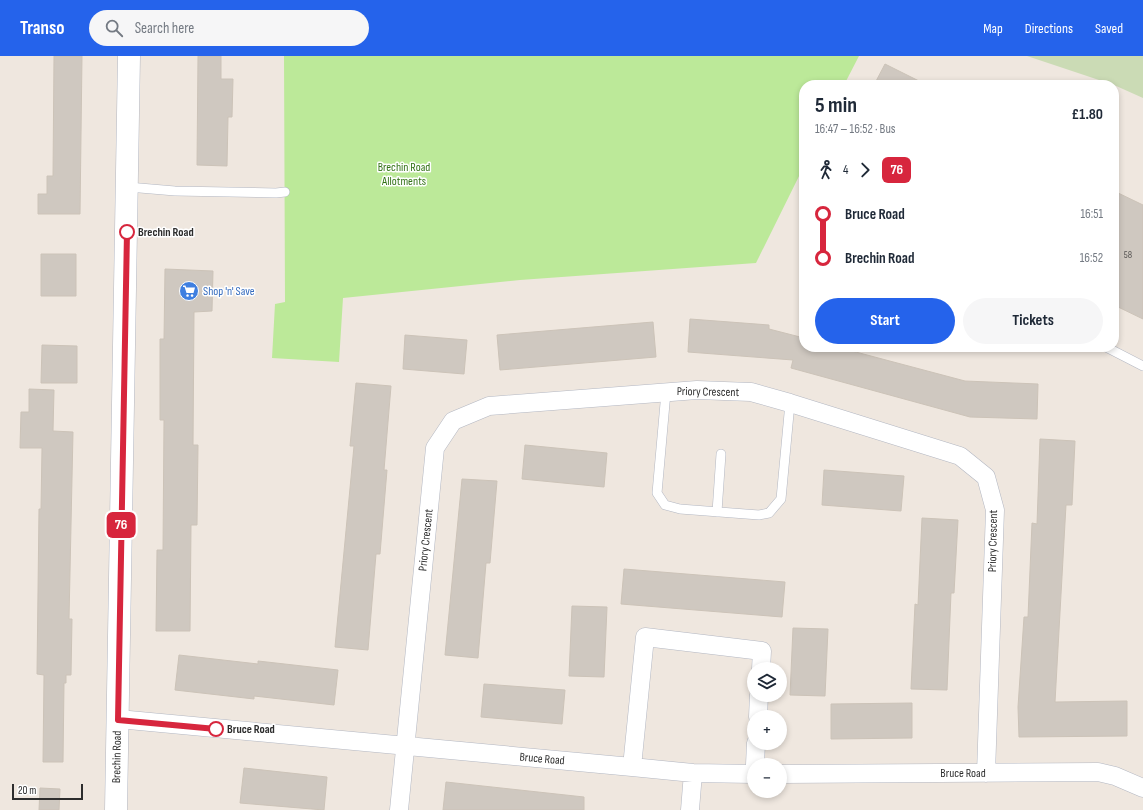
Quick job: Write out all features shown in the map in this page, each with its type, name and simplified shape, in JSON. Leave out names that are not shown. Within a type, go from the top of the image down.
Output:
[{"type":"street","name":"Brechin Road","points":[[116,810],[128,187],[129,56]]},
{"type":"street","name":"Priory Crescent","points":[[399,810],[435,448],[453,421],[489,406],[697,390],[751,392],[790,402],[960,456],[986,477],[995,510],[986,773]]},
{"type":"street","points":[[632,767],[645,637],[762,651],[761,662]]},
{"type":"street","name":"Bruce Road","points":[[118,720],[632,767],[693,772],[747,774]]},
{"type":"street","points":[[690,810],[693,772]]},
{"type":"street","name":"Bruce Road","points":[[787,774],[1098,772],[1115,776],[1143,788]]},
{"type":"lane","points":[[128,187],[175,191],[284,192]]},
{"type":"lane","points":[[1116,352],[1143,366]]},
{"type":"lane","points":[[666,392],[657,493],[665,505],[680,509],[717,512],[759,515],[769,513],[781,499],[790,402]]},
{"type":"lane","points":[[717,512],[721,454]]},
{"type":"green space","name":"Brechin Road Allotments","points":[[284,56],[859,56],[847,80],[799,80],[799,176],[756,263],[520,280],[343,298],[339,362],[272,358],[275,304],[285,302]]},
{"type":"green space","points":[[1027,56],[1143,56],[1143,98],[1119,87],[1119,80],[1099,80]]},
{"type":"building","points":[[54,56],[82,56],[80,214],[38,214],[38,194],[47,194],[47,176],[53,176]]},
{"type":"building","points":[[198,56],[221,56],[221,79],[233,79],[232,117],[228,117],[227,166],[197,165]]},
{"type":"building","points":[[885,64],[917,80],[877,80]]},
{"type":"building","points":[[1119,193],[1143,205],[1143,319],[1119,307]]},
{"type":"building","points":[[41,254],[76,254],[76,296],[41,296]]},
{"type":"building","points":[[165,269],[213,271],[212,311],[194,312],[193,445],[198,445],[197,525],[191,525],[190,631],[156,631],[157,550],[163,550],[164,420],[160,420],[160,339],[164,339]]},
{"type":"building","points":[[690,319],[769,325],[769,329],[799,337],[799,352],[856,352],[965,381],[1038,384],[1037,419],[970,417],[791,368],[793,360],[688,352]]},
{"type":"building","points":[[653,322],[656,357],[500,370],[497,335]]},
{"type":"building","points":[[405,335],[467,340],[464,374],[403,369]]},
{"type":"building","points":[[42,345],[77,346],[77,383],[41,383]]},
{"type":"building","points":[[356,383],[391,386],[384,470],[387,470],[380,554],[376,554],[368,650],[335,647],[354,446],[350,446]]},
{"type":"building","points":[[29,389],[54,390],[53,431],[73,432],[69,619],[72,619],[71,675],[66,675],[66,683],[64,683],[63,762],[43,762],[44,675],[37,674],[39,509],[41,509],[42,448],[20,448],[21,412],[29,412]]},
{"type":"building","points":[[1040,439],[1075,441],[1072,505],[1066,505],[1055,702],[1127,701],[1127,736],[1019,737],[1018,707],[1024,617],[1028,617],[1032,523],[1037,524]]},
{"type":"building","points":[[525,445],[607,453],[604,487],[522,479]]},
{"type":"building","points":[[824,470],[904,476],[901,511],[822,505]]},
{"type":"building","points":[[462,479],[497,481],[490,563],[486,563],[478,658],[445,655]]},
{"type":"building","points":[[922,518],[958,520],[954,593],[951,593],[947,690],[911,689],[915,604],[918,605]]},
{"type":"building","points":[[624,569],[785,582],[782,617],[621,604]]},
{"type":"building","points":[[572,606],[607,607],[604,677],[569,676]]},
{"type":"building","points":[[793,628],[828,629],[825,696],[790,695]]},
{"type":"building","points":[[179,655],[258,664],[258,661],[338,670],[334,705],[254,696],[254,699],[175,690]]},
{"type":"building","points":[[484,684],[565,690],[562,724],[481,717]]},
{"type":"building","points":[[912,703],[912,738],[831,739],[831,704]]},
{"type":"building","points":[[244,768],[327,777],[324,810],[240,803]]},
{"type":"building","points":[[446,782],[584,797],[584,810],[443,810]]},
{"type":"building","points":[[40,788],[60,789],[59,810],[39,810]]},
{"type":"bus line","name":"76","points":[[127,232],[118,720],[216,729]]},
{"type":"place","name":"Brechin Road","points":[[127,232]]},
{"type":"place","name":"Shop 'n' Save","points":[[189,291]]},
{"type":"place","name":"Bruce Road","points":[[216,729]]}]
